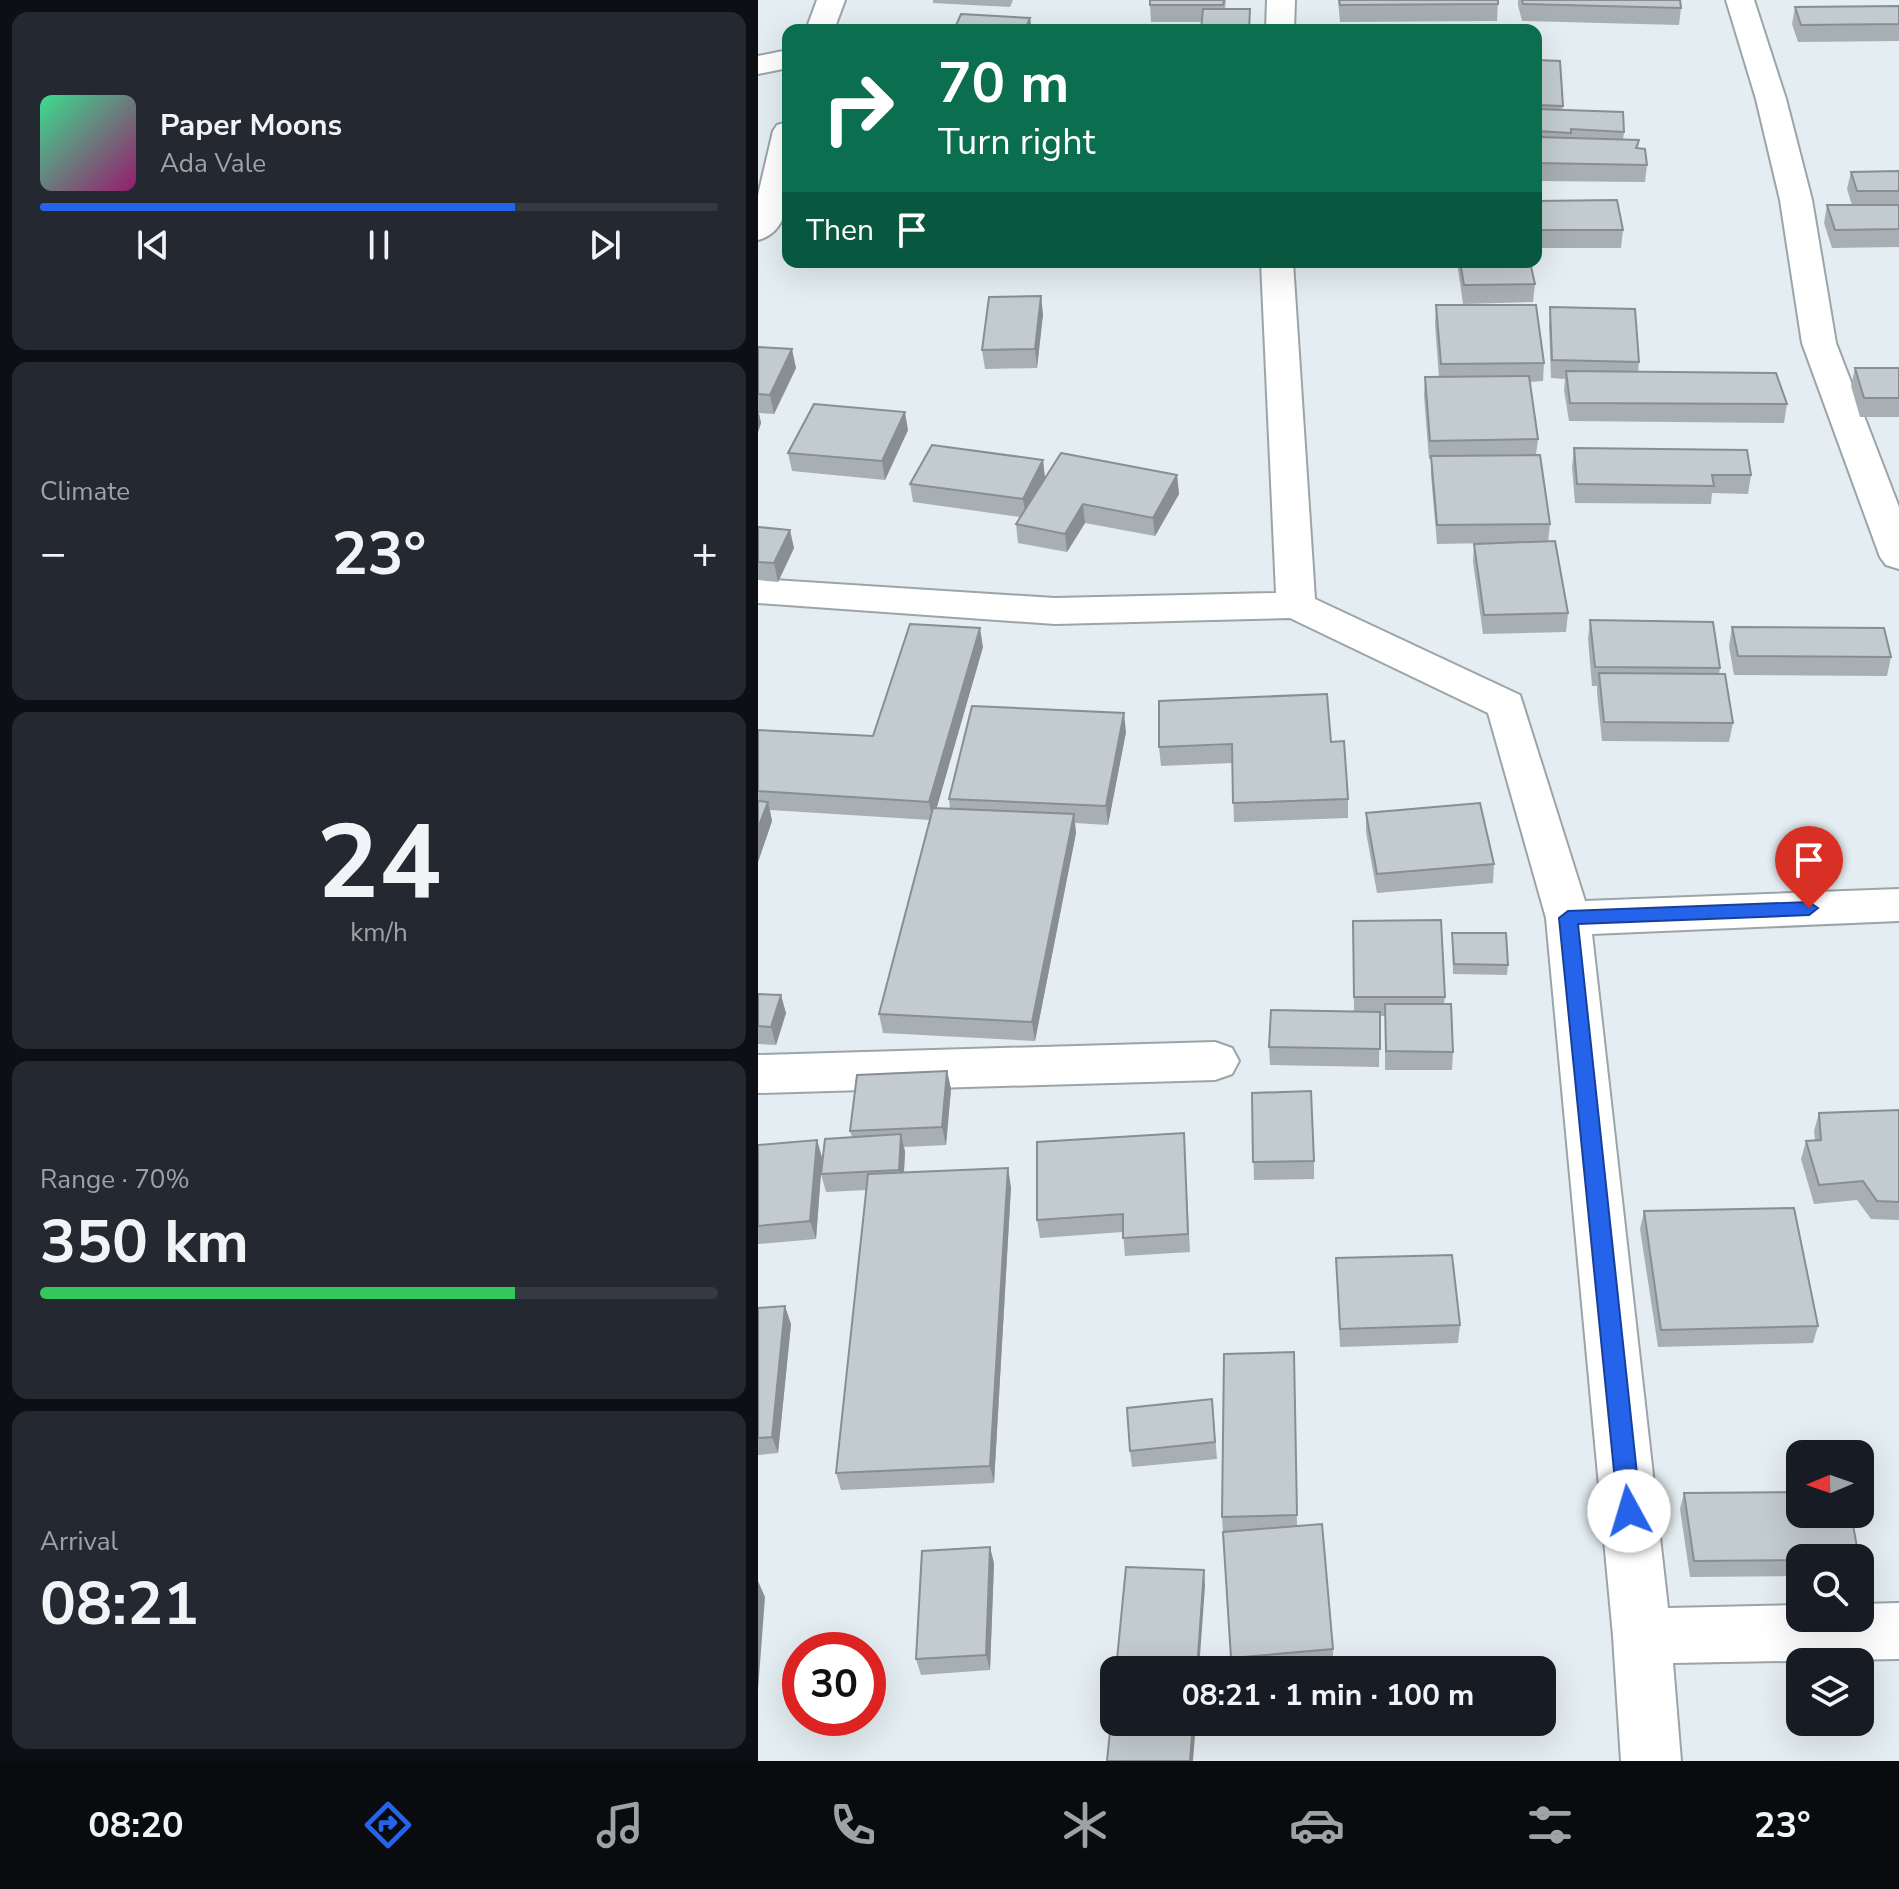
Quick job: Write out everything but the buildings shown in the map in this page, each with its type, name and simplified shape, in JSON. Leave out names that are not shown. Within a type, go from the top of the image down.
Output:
[{"type":"street","points":[[822,24],[831,0]]},
{"type":"street","points":[[1280,24],[1281,0]]},
{"type":"street","points":[[1740,0],[1771,99],[1796,200],[1819,343],[1899,557]]},
{"type":"street","points":[[758,65],[782,60]]},
{"type":"street","points":[[758,230],[768,220],[782,158]]},
{"type":"street","points":[[1277,268],[1296,605]]},
{"type":"street","points":[[758,591],[1055,611],[1296,605],[1506,705],[1568,918],[1642,1636],[1651,1761]]},
{"type":"street","points":[[1568,918],[1899,905]]},
{"type":"street","points":[[758,1074],[1215,1061]]},
{"type":"street","points":[[1642,1636],[1899,1631]]},
{"type":"route","points":[[1629,1511],[1568,918],[1809,908]]}]
